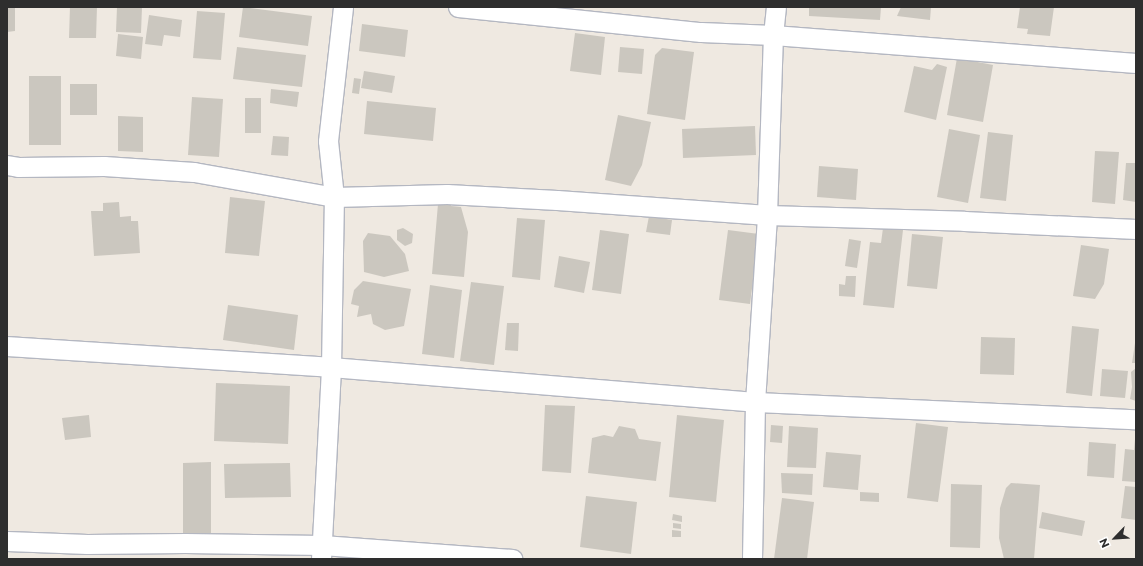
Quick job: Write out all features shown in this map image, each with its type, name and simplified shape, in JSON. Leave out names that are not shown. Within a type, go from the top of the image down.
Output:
[{"type":"street","points":[[322,552],[331,367],[334,198],[328,141],[343,7]]},
{"type":"street","points":[[458,7],[701,32],[773,35],[1136,63]]},
{"type":"street","points":[[752,559],[755,402],[767,215],[773,35],[776,7]]},
{"type":"street","points":[[7,165],[18,167],[104,166],[194,172],[334,198],[447,194],[557,200],[767,215],[964,221],[1136,229]]},
{"type":"street","points":[[7,346],[331,367],[755,402],[1136,419]]},
{"type":"street","points":[[7,541],[87,544],[185,543],[322,552],[512,559]]},
{"type":"building","points":[[7,7],[15,7],[15,31],[7,32]]},
{"type":"building","points":[[70,7],[97,7],[96,38],[69,38]]},
{"type":"building","points":[[117,7],[142,7],[141,33],[116,32]]},
{"type":"building","points":[[243,7],[312,16],[308,46],[239,37]]},
{"type":"building","points":[[809,7],[881,7],[880,20],[809,16]]},
{"type":"building","points":[[901,7],[931,7],[930,20],[897,16]]},
{"type":"building","points":[[1020,7],[1054,7],[1050,36],[1027,34],[1028,29],[1017,28]]},
{"type":"building","points":[[197,11],[225,13],[221,60],[193,58]]},
{"type":"building","points":[[149,15],[182,20],[180,37],[164,35],[162,46],[145,44]]},
{"type":"building","points":[[362,24],[408,30],[405,57],[359,51]]},
{"type":"building","points":[[575,33],[605,37],[601,75],[570,71]]},
{"type":"building","points":[[118,34],[143,37],[141,59],[116,56]]},
{"type":"building","points":[[237,47],[306,55],[302,87],[233,79]]},
{"type":"building","points":[[620,47],[644,49],[642,74],[618,72]]},
{"type":"building","points":[[662,48],[694,52],[685,120],[647,114],[655,55]]},
{"type":"building","points":[[957,58],[993,65],[983,122],[947,115]]},
{"type":"building","points":[[937,64],[947,67],[936,120],[904,112],[914,66],[932,70]]},
{"type":"building","points":[[364,71],[395,76],[392,93],[361,88]]},
{"type":"building","points":[[29,76],[61,76],[61,145],[29,145]]},
{"type":"building","points":[[354,78],[361,79],[359,94],[352,93]]},
{"type":"building","points":[[70,84],[97,84],[97,115],[70,115]]},
{"type":"building","points":[[271,89],[299,92],[297,107],[270,103]]},
{"type":"building","points":[[192,97],[223,99],[219,157],[188,155]]},
{"type":"building","points":[[245,98],[261,98],[261,133],[245,133]]},
{"type":"building","points":[[367,101],[436,108],[433,141],[364,134]]},
{"type":"building","points":[[618,115],[651,122],[642,165],[631,186],[605,180]]},
{"type":"building","points":[[118,116],[143,117],[143,152],[118,151]]},
{"type":"building","points":[[755,126],[756,155],[683,158],[682,129]]},
{"type":"building","points":[[949,129],[980,135],[968,203],[937,197]]},
{"type":"building","points":[[988,132],[1013,135],[1006,201],[980,198]]},
{"type":"building","points":[[273,136],[289,137],[288,156],[271,155]]},
{"type":"building","points":[[1095,151],[1119,152],[1115,204],[1092,202]]},
{"type":"building","points":[[1126,163],[1136,163],[1136,202],[1123,200]]},
{"type":"building","points":[[819,166],[858,169],[856,200],[817,197]]},
{"type":"building","points":[[230,197],[265,201],[259,256],[225,253]]},
{"type":"building","points":[[442,200],[450,201],[451,206],[461,207],[468,232],[464,277],[432,274],[438,204]]},
{"type":"building","points":[[119,202],[120,217],[131,216],[131,221],[138,221],[140,253],[94,256],[91,211],[103,211],[103,203]]},
{"type":"building","points":[[649,216],[672,220],[670,235],[646,232]]},
{"type":"building","points":[[517,218],[545,220],[540,280],[512,277]]},
{"type":"building","points":[[403,228],[413,234],[412,243],[405,246],[397,240],[397,230]]},
{"type":"building","points":[[883,228],[903,230],[894,308],[863,305],[870,242],[881,243]]},
{"type":"building","points":[[600,230],[629,234],[621,294],[592,290]]},
{"type":"building","points":[[728,230],[759,234],[750,304],[719,300]]},
{"type":"building","points":[[368,233],[390,236],[405,254],[409,271],[384,277],[364,272],[363,241]]},
{"type":"building","points":[[912,234],[943,237],[937,289],[907,286]]},
{"type":"building","points":[[849,239],[861,241],[857,268],[845,266]]},
{"type":"building","points":[[1081,245],[1109,249],[1104,284],[1095,299],[1073,296]]},
{"type":"building","points":[[559,256],[590,262],[584,293],[554,287]]},
{"type":"building","points":[[846,276],[856,276],[855,297],[839,296],[839,284],[845,285]]},
{"type":"building","points":[[363,281],[411,289],[404,326],[385,330],[373,324],[371,314],[357,317],[359,306],[351,304],[354,290]]},
{"type":"building","points":[[471,282],[504,286],[494,365],[460,361]]},
{"type":"building","points":[[430,285],[462,290],[454,358],[422,354]]},
{"type":"building","points":[[228,305],[298,315],[294,350],[223,340]]},
{"type":"building","points":[[507,323],[519,323],[518,351],[505,350]]},
{"type":"building","points":[[1072,326],[1099,329],[1092,396],[1066,393]]},
{"type":"building","points":[[981,337],[1015,338],[1014,375],[980,374]]},
{"type":"building","points":[[1135,343],[1136,363],[1132,363]]},
{"type":"building","points":[[1136,368],[1136,401],[1130,399],[1132,387],[1131,372]]},
{"type":"building","points":[[1102,369],[1128,371],[1125,398],[1100,396]]},
{"type":"building","points":[[216,383],[290,386],[288,444],[214,441]]},
{"type":"building","points":[[545,405],[575,406],[571,473],[542,471]]},
{"type":"building","points":[[89,415],[91,437],[65,440],[62,418]]},
{"type":"building","points":[[677,415],[724,420],[716,502],[669,497]]},
{"type":"building","points":[[916,423],[948,427],[938,502],[907,498]]},
{"type":"building","points":[[771,425],[783,426],[782,443],[770,442]]},
{"type":"building","points":[[619,426],[635,429],[639,439],[661,442],[656,481],[588,473],[592,438],[604,435],[613,437]]},
{"type":"building","points":[[789,426],[818,428],[816,468],[787,467]]},
{"type":"building","points":[[1135,439],[1136,482],[1122,481],[1125,449],[1134,450]]},
{"type":"building","points":[[1089,442],[1116,444],[1114,478],[1087,476]]},
{"type":"building","points":[[826,452],[861,455],[858,490],[823,487]]},
{"type":"building","points":[[211,462],[211,533],[183,533],[183,463]]},
{"type":"building","points":[[290,463],[291,497],[225,498],[224,464]]},
{"type":"building","points":[[781,473],[813,474],[812,495],[782,493]]},
{"type":"building","points":[[1011,483],[1040,485],[1034,559],[1004,559],[999,538],[1000,508],[1006,488]]},
{"type":"building","points":[[951,484],[982,485],[980,548],[950,547]]},
{"type":"building","points":[[1125,486],[1136,487],[1136,520],[1121,518]]},
{"type":"building","points":[[860,492],[879,493],[879,502],[860,501]]},
{"type":"building","points":[[586,496],[637,502],[631,554],[580,547]]},
{"type":"building","points":[[782,498],[814,502],[807,559],[774,559]]},
{"type":"building","points":[[1042,512],[1085,521],[1082,536],[1039,528]]},
{"type":"building","points":[[673,514],[682,516],[682,522],[672,520]]},
{"type":"building","points":[[673,523],[681,524],[681,529],[673,528]]},
{"type":"building","points":[[672,530],[681,531],[681,537],[672,537]]}]
